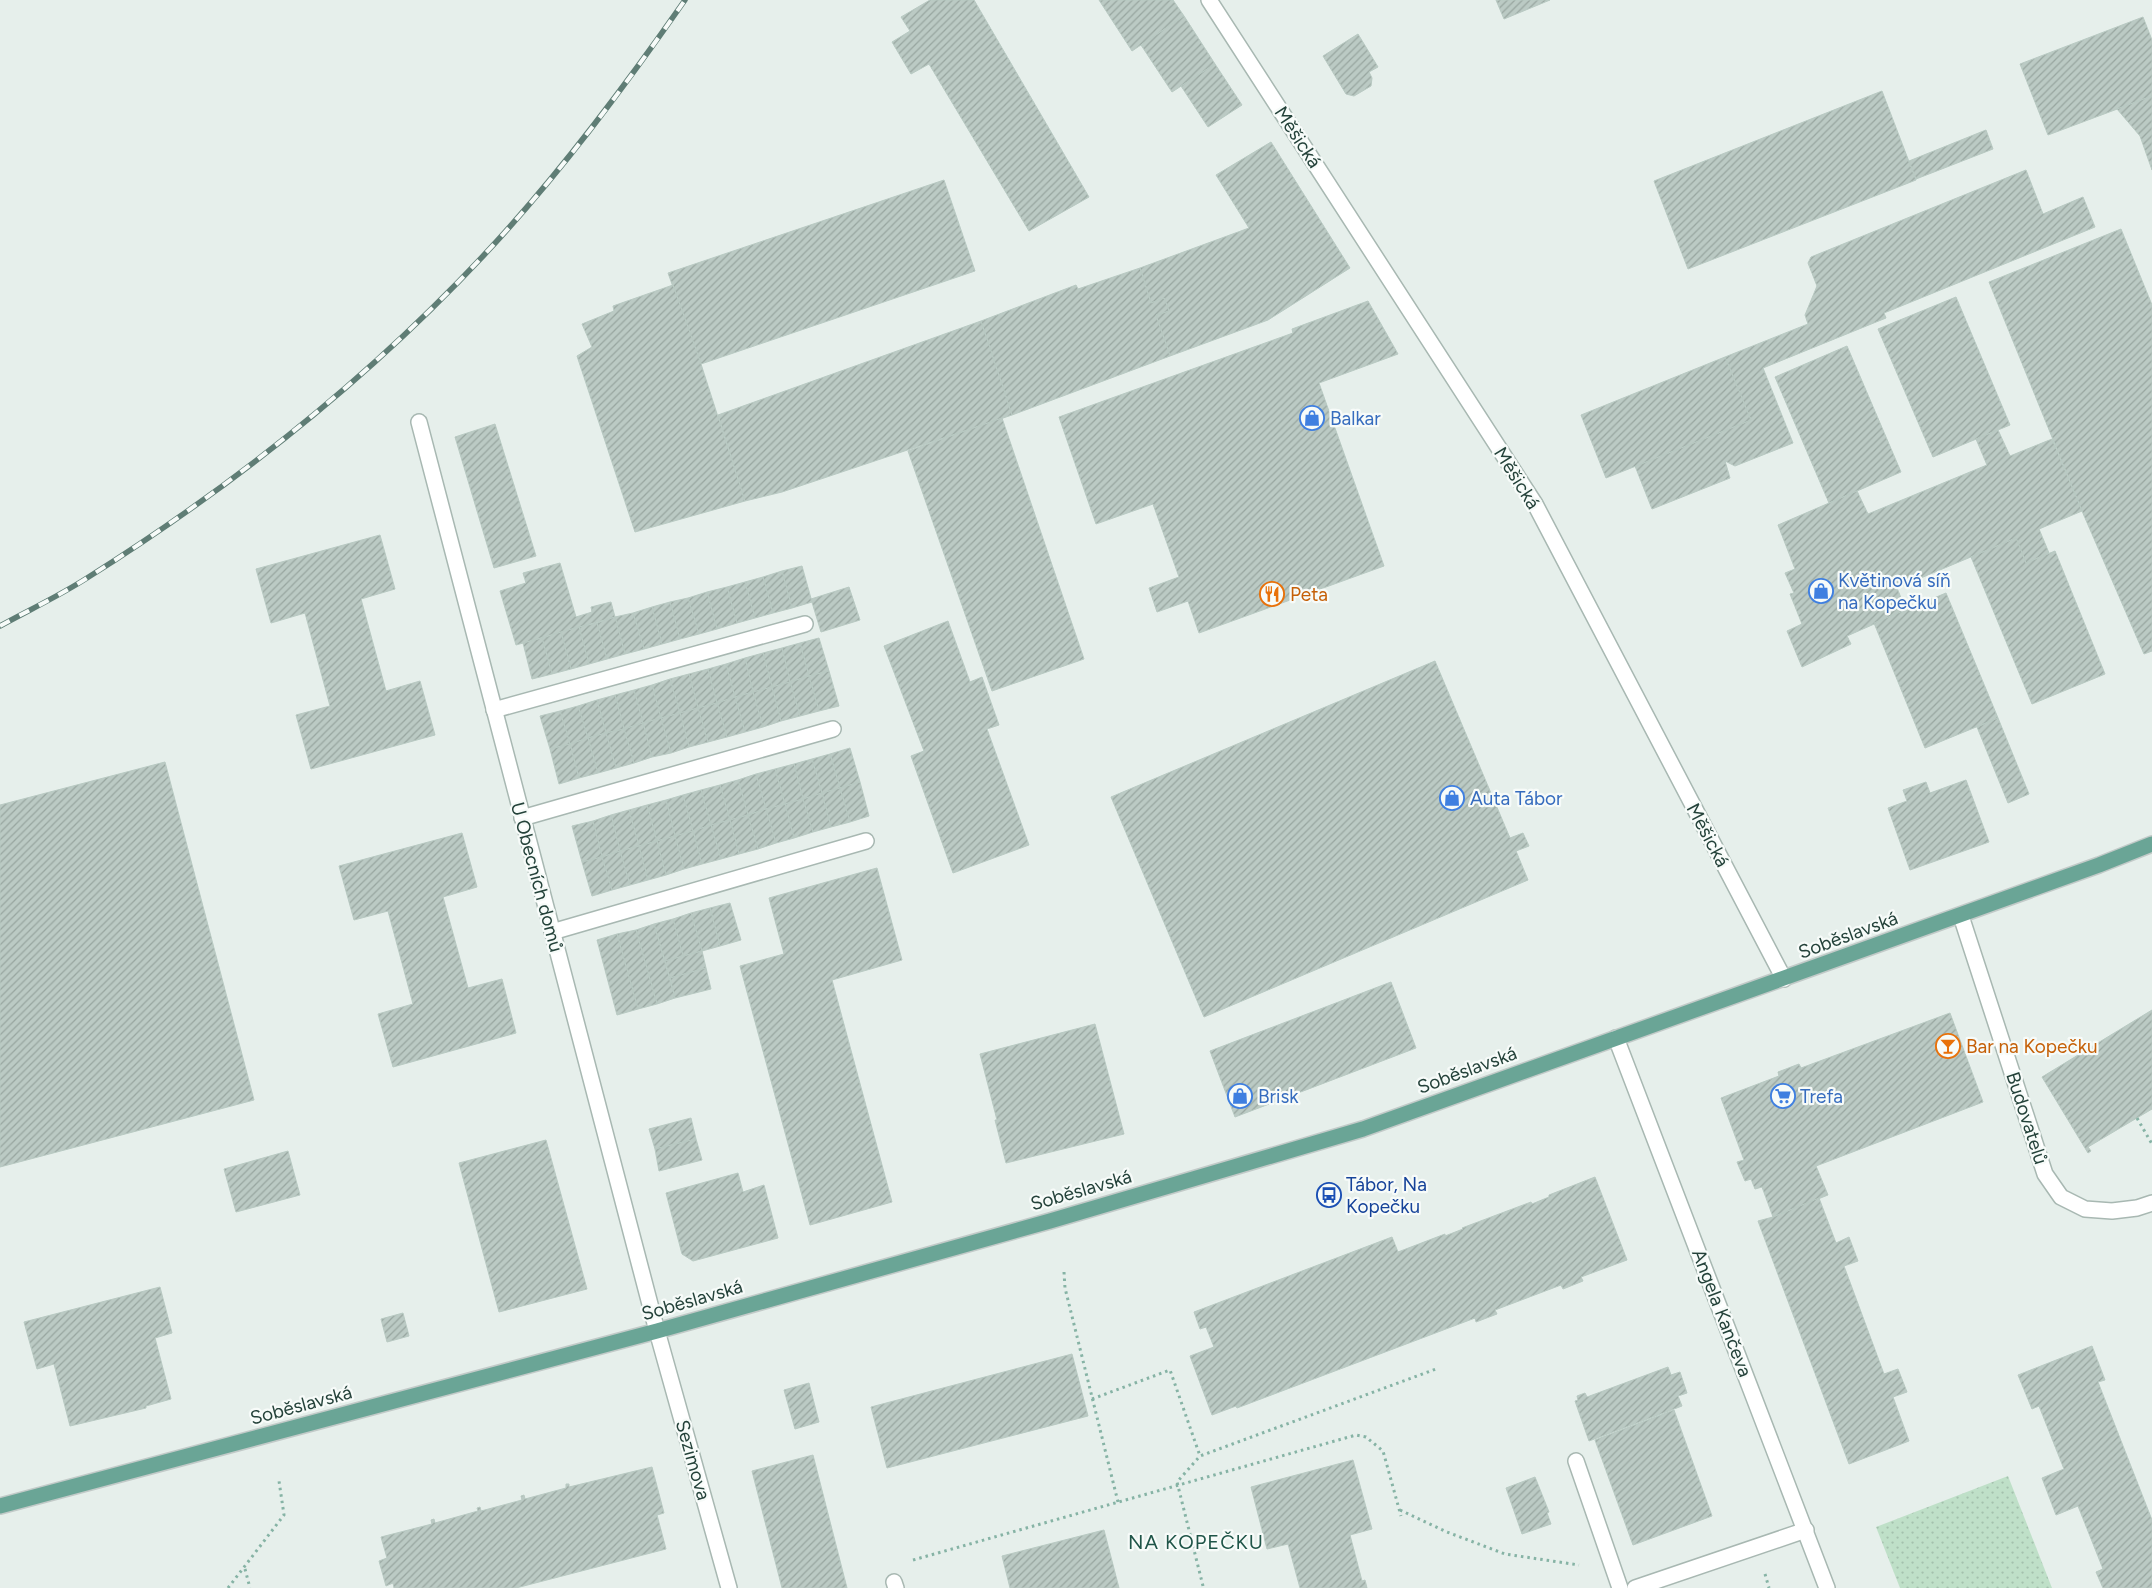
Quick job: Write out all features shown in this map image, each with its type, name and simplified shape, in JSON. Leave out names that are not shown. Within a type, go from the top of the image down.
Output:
[{"type":"main road","name":"Soběslavská","points":[[0,1506],[657,1331],[1363,1129],[1784,980],[2099,866],[2152,844]]},
{"type":"street","name":"Měšická","points":[[1209,0],[1535,504],[1784,980]]},
{"type":"street","name":"U Obecních domů","points":[[419,422],[657,1331]]},
{"type":"street","points":[[494,710],[805,624]]},
{"type":"street","points":[[522,818],[833,730]]},
{"type":"street","points":[[552,932],[866,840]]},
{"type":"street","name":"Budovatelů","points":[[1961,916],[2044,1174],[2061,1198],[2086,1209],[2112,1211],[2137,1208],[2152,1203]]},
{"type":"street","name":"Angela Kančeva","points":[[1616,1038],[1828,1588]]},
{"type":"street","name":"Sezimova","points":[[657,1331],[729,1588]]},
{"type":"street","points":[[1576,1461],[1620,1588]]},
{"type":"street","points":[[1635,1588],[1806,1530]]},
{"type":"path","points":[[2137,1118],[2152,1144]]},
{"type":"path","points":[[1064,1272],[1065,1288],[1118,1502]]},
{"type":"path","points":[[1203,1586],[1177,1482],[1200,1456],[1436,1369]]},
{"type":"path","points":[[1092,1399],[1170,1370],[1200,1456]]},
{"type":"path","points":[[895,1585],[897,1572],[904,1563],[1356,1436],[1366,1437],[1383,1451],[1401,1516]]},
{"type":"path","points":[[228,1588],[284,1515],[279,1481]]},
{"type":"path","points":[[1400,1509],[1446,1532],[1505,1554],[1587,1566]]},
{"type":"path","points":[[245,1568],[250,1588]]},
{"type":"green space","points":[[2008,1476],[2052,1588],[1900,1588],[1876,1527]]},
{"type":"building","points":[[930,0],[974,0],[1089,197],[1029,231],[929,64],[911,74],[892,42],[910,31],[901,17]]},
{"type":"building","points":[[1099,0],[1173,0],[1184,16],[1132,51]]},
{"type":"building","points":[[1496,0],[1550,0],[1504,19]]},
{"type":"building","points":[[1184,16],[1215,64],[1172,92],[1141,45]]},
{"type":"building","points":[[2143,17],[2152,40],[2152,96],[2048,135],[2020,64]]},
{"type":"building","points":[[1358,34],[1378,67],[1369,72],[1372,78],[1371,86],[1354,96],[1346,94],[1323,56]]},
{"type":"building","points":[[1215,64],[1242,105],[1208,127],[1181,86]]},
{"type":"building","points":[[1882,91],[1916,180],[1688,269],[1654,181]]},
{"type":"building","points":[[2152,96],[2152,170],[2140,136],[2117,109]]},
{"type":"building","points":[[1986,130],[1993,149],[1916,179],[1909,161]]},
{"type":"building","points":[[1271,142],[1350,268],[1268,320],[1170,356],[1156,315],[1169,311],[1164,298],[1151,303],[1140,268],[1249,228],[1216,175]]},
{"type":"building","points":[[2026,170],[2043,214],[2083,197],[2095,227],[1884,313],[1886,318],[1763,368],[1793,443],[1735,466],[1725,461],[1730,478],[1652,509],[1635,466],[1751,420],[1725,357],[1808,324],[1805,315],[1817,286],[1808,263],[1811,257]]},
{"type":"building","points":[[944,180],[975,271],[701,364],[668,273]]},
{"type":"building","points":[[2121,229],[2152,305],[2152,651],[2144,654],[2082,511],[1989,282]]},
{"type":"building","points":[[1140,268],[1151,303],[1164,298],[1169,311],[1156,315],[1170,356],[1012,415],[981,321],[1076,285],[1078,289]]},
{"type":"building","points":[[673,285],[701,364],[745,501],[635,532],[577,356],[592,347],[582,324],[614,311],[613,306]]},
{"type":"building","points":[[1956,297],[2010,425],[1933,457],[1878,329]]},
{"type":"building","points":[[1368,301],[1398,354],[1319,383],[1384,566],[1199,633],[1188,601],[1157,612],[1149,588],[1179,577],[1153,504],[1096,524],[1059,417],[1293,333],[1292,329]]},
{"type":"building","points":[[981,321],[1012,415],[782,492],[745,501],[718,415]]},
{"type":"building","points":[[1847,346],[1901,472],[1829,503],[1775,377]]},
{"type":"building","points":[[1725,357],[1751,420],[1606,478],[1581,415]]},
{"type":"building","points":[[1002,418],[1084,659],[992,691],[908,451]]},
{"type":"building","points":[[495,424],[536,556],[494,568],[455,437]]},
{"type":"building","points":[[1998,430],[2010,456],[2052,439],[2082,511],[2039,529],[2049,553],[2026,563],[2016,538],[1897,588],[1906,610],[1847,636],[1851,644],[1802,667],[1787,631],[1802,624],[1790,594],[1794,593],[1785,573],[1795,569],[1778,525],[1857,491],[1868,514],[1987,465],[1976,439]]},
{"type":"building","points":[[380,535],[395,589],[361,599],[386,691],[420,681],[435,735],[311,769],[296,715],[330,706],[305,613],[271,623],[256,569]]},
{"type":"building","points":[[2016,538],[2026,563],[2055,551],[2105,674],[2032,704],[1971,557]]},
{"type":"building","points":[[560,563],[576,617],[592,612],[591,607],[611,602],[615,617],[516,645],[500,591],[526,583],[523,573]]},
{"type":"building","points":[[802,566],[812,602],[792,608],[782,571]]},
{"type":"building","points":[[782,571],[792,608],[773,613],[763,577]]},
{"type":"building","points":[[763,577],[773,613],[755,618],[745,582]]},
{"type":"building","points":[[745,582],[755,618],[737,623],[727,587]]},
{"type":"building","points":[[727,587],[737,623],[717,629],[707,592]]},
{"type":"building","points":[[849,587],[860,620],[821,632],[811,599]]},
{"type":"building","points":[[707,592],[717,629],[699,634],[688,598]]},
{"type":"building","points":[[1946,593],[1998,718],[1925,748],[1874,623]]},
{"type":"building","points":[[688,598],[699,634],[680,639],[670,602]]},
{"type":"building","points":[[670,602],[680,639],[662,644],[652,607]]},
{"type":"building","points":[[652,607],[662,644],[644,649],[633,613]]},
{"type":"building","points":[[633,613],[644,649],[625,654],[615,617]]},
{"type":"building","points":[[615,617],[625,654],[607,659],[597,623]]},
{"type":"building","points":[[948,621],[970,682],[982,677],[999,725],[987,729],[1029,845],[953,873],[911,756],[924,751],[884,646]]},
{"type":"building","points":[[597,623],[607,659],[589,664],[579,627]]},
{"type":"building","points":[[579,627],[589,664],[571,669],[561,632]]},
{"type":"building","points":[[561,632],[571,669],[552,674],[542,638]]},
{"type":"building","points":[[542,638],[552,674],[532,679],[523,643]]},
{"type":"building","points":[[819,638],[829,671],[809,676],[800,643]]},
{"type":"building","points":[[800,643],[809,676],[790,682],[782,648]]},
{"type":"building","points":[[782,648],[790,682],[772,687],[763,653]]},
{"type":"building","points":[[763,653],[772,687],[753,692],[745,658]]},
{"type":"building","points":[[745,658],[753,692],[735,697],[726,664]]},
{"type":"building","points":[[1435,661],[1510,838],[1523,833],[1529,846],[1516,851],[1528,880],[1204,1017],[1111,797]]},
{"type":"building","points":[[726,664],[735,697],[717,703],[708,669]]},
{"type":"building","points":[[708,669],[717,703],[698,708],[689,674]]},
{"type":"building","points":[[829,671],[839,706],[819,711],[809,676]]},
{"type":"building","points":[[689,674],[698,708],[680,713],[670,679]]},
{"type":"building","points":[[809,676],[819,711],[800,716],[790,682]]},
{"type":"building","points":[[670,679],[680,713],[661,718],[652,685]]},
{"type":"building","points":[[790,682],[800,716],[781,721],[772,687]]},
{"type":"building","points":[[652,685],[661,718],[643,723],[634,690]]},
{"type":"building","points":[[772,687],[781,721],[763,727],[753,692]]},
{"type":"building","points":[[634,690],[643,723],[624,729],[615,695]]},
{"type":"building","points":[[753,692],[763,727],[745,732],[735,697]]},
{"type":"building","points":[[615,695],[624,729],[606,733],[597,700]]},
{"type":"building","points":[[735,697],[745,732],[727,737],[717,703]]},
{"type":"building","points":[[597,700],[606,733],[588,738],[578,706]]},
{"type":"building","points":[[717,703],[727,737],[708,742],[698,708]]},
{"type":"building","points":[[578,706],[588,738],[570,744],[560,711]]},
{"type":"building","points":[[698,708],[708,742],[689,747],[680,713]]},
{"type":"building","points":[[560,711],[570,744],[550,749],[540,716]]},
{"type":"building","points":[[680,713],[689,747],[671,753],[661,718]]},
{"type":"building","points":[[661,718],[671,753],[652,757],[643,723]]},
{"type":"building","points":[[1998,718],[2029,794],[2008,803],[1977,727]]},
{"type":"building","points":[[643,723],[652,757],[634,763],[624,729]]},
{"type":"building","points":[[624,729],[634,763],[616,768],[606,733]]},
{"type":"building","points":[[606,733],[616,768],[598,773],[588,738]]},
{"type":"building","points":[[588,738],[598,773],[579,778],[570,744]]},
{"type":"building","points":[[570,744],[579,778],[559,784],[550,749]]},
{"type":"building","points":[[850,748],[860,782],[840,788],[830,754]]},
{"type":"building","points":[[830,754],[840,788],[822,793],[812,759]]},
{"type":"building","points":[[812,759],[822,793],[803,799],[794,764]]},
{"type":"building","points":[[165,762],[254,1100],[0,1167],[0,805]]},
{"type":"building","points":[[794,764],[803,799],[785,804],[775,769]]},
{"type":"building","points":[[775,769],[785,804],[766,809],[756,774]]},
{"type":"building","points":[[756,774],[766,809],[748,815],[738,780]]},
{"type":"building","points":[[738,780],[748,815],[730,820],[720,785]]},
{"type":"building","points":[[1966,780],[1989,842],[1910,870],[1888,808],[1907,801],[1903,790],[1926,782],[1930,793]]},
{"type":"building","points":[[860,782],[869,816],[850,822],[840,788]]},
{"type":"building","points":[[720,785],[730,820],[711,825],[701,790]]},
{"type":"building","points":[[840,788],[850,822],[831,827],[822,793]]},
{"type":"building","points":[[701,790],[711,825],[693,831],[683,795]]},
{"type":"building","points":[[822,793],[831,827],[813,832],[803,799]]},
{"type":"building","points":[[683,795],[693,831],[675,836],[666,800]]},
{"type":"building","points":[[803,799],[813,832],[794,838],[785,804]]},
{"type":"building","points":[[666,800],[675,836],[657,841],[647,805]]},
{"type":"building","points":[[785,804],[794,838],[776,843],[766,809]]},
{"type":"building","points":[[647,805],[657,841],[639,846],[629,810]]},
{"type":"building","points":[[766,809],[776,843],[758,849],[748,815]]},
{"type":"building","points":[[629,810],[639,846],[620,851],[611,815]]},
{"type":"building","points":[[611,815],[620,851],[602,857],[593,821]]},
{"type":"building","points":[[748,815],[758,849],[739,854],[730,820]]},
{"type":"building","points":[[730,820],[739,854],[721,859],[711,825]]},
{"type":"building","points":[[593,821],[602,857],[582,862],[572,826]]},
{"type":"building","points":[[711,825],[721,859],[702,864],[693,831]]},
{"type":"building","points":[[693,831],[702,864],[684,869],[675,836]]},
{"type":"building","points":[[462,833],[477,887],[443,897],[468,988],[502,979],[516,1033],[393,1067],[378,1014],[413,1004],[388,911],[354,920],[339,866]]},
{"type":"building","points":[[675,836],[684,869],[666,875],[657,841]]},
{"type":"building","points":[[657,841],[666,875],[648,880],[639,846]]},
{"type":"building","points":[[639,846],[648,880],[630,885],[620,851]]},
{"type":"building","points":[[620,851],[630,885],[612,890],[602,857]]},
{"type":"building","points":[[602,857],[612,890],[592,896],[582,862]]},
{"type":"building","points":[[877,868],[902,960],[832,980],[892,1202],[810,1225],[740,966],[784,954],[769,898]]},
{"type":"building","points":[[730,903],[741,940],[720,946],[710,908]]},
{"type":"building","points":[[710,908],[720,946],[702,951],[691,913]]},
{"type":"building","points":[[691,913],[702,951],[683,956],[673,919]]},
{"type":"building","points":[[673,919],[683,956],[665,961],[654,924]]},
{"type":"building","points":[[654,924],[675,998],[657,1004],[636,930]]},
{"type":"building","points":[[636,930],[657,1004],[638,1009],[617,934]]},
{"type":"building","points":[[617,934],[638,1009],[617,1015],[597,940]]},
{"type":"building","points":[[702,951],[706,968],[670,978],[665,961]]},
{"type":"building","points":[[706,968],[711,989],[675,998],[670,978]]},
{"type":"building","points":[[1391,982],[1416,1048],[1235,1117],[1210,1051]]},
{"type":"building","points":[[2152,1010],[2152,1109],[2088,1147],[2091,1151],[2088,1153],[2042,1077]]},
{"type":"building","points":[[1950,1013],[1983,1102],[1816,1166],[1828,1195],[1773,1217],[1762,1187],[1755,1189],[1751,1179],[1745,1181],[1737,1162],[1744,1160],[1721,1098],[1779,1076],[1778,1072],[1799,1064],[1801,1068]]},
{"type":"building","points":[[1095,1024],[1124,1134],[1006,1163],[980,1054]]},
{"type":"building","points":[[691,1118],[696,1139],[655,1149],[649,1129]]},
{"type":"building","points":[[696,1139],[702,1160],[659,1171],[655,1149]]},
{"type":"building","points":[[546,1140],[587,1289],[499,1312],[459,1163]]},
{"type":"building","points":[[288,1151],[300,1195],[236,1212],[224,1169]]},
{"type":"building","points":[[738,1173],[743,1192],[764,1185],[778,1238],[693,1261],[682,1254],[666,1193]]},
{"type":"building","points":[[1595,1177],[1627,1260],[1581,1277],[1583,1281],[1563,1289],[1561,1285],[1495,1310],[1497,1314],[1476,1322],[1475,1318],[1237,1408],[1236,1406],[1212,1415],[1190,1356],[1214,1347],[1206,1327],[1200,1329],[1194,1312],[1392,1237],[1398,1252],[1445,1234],[1445,1236],[1531,1202],[1532,1204],[1549,1197],[1549,1195]]},
{"type":"building","points":[[1819,1198],[1836,1243],[1849,1237],[1858,1261],[1844,1266],[1884,1374],[1898,1369],[1907,1392],[1893,1397],[1909,1441],[1849,1464],[1758,1221],[1773,1217]]},
{"type":"building","points":[[160,1287],[172,1333],[155,1338],[171,1399],[146,1406],[146,1408],[70,1426],[54,1364],[37,1369],[24,1322]]},
{"type":"building","points":[[403,1313],[409,1336],[387,1342],[381,1319]]},
{"type":"building","points":[[2092,1346],[2105,1380],[2098,1382],[2152,1520],[2152,1588],[2103,1588],[2096,1572],[2103,1569],[2078,1506],[2056,1515],[2042,1478],[2064,1469],[2039,1406],[2032,1409],[2018,1375]]},
{"type":"building","points":[[1072,1354],[1088,1416],[887,1468],[871,1407]]},
{"type":"building","points":[[1668,1367],[1671,1375],[1680,1372],[1687,1393],[1678,1396],[1682,1406],[1589,1441],[1575,1401],[1578,1400],[1577,1396],[1585,1393],[1587,1397]]},
{"type":"building","points":[[809,1383],[819,1422],[795,1429],[784,1390]]},
{"type":"building","points":[[1674,1410],[1712,1516],[1633,1545],[1595,1440]]},
{"type":"building","points":[[813,1455],[847,1588],[782,1588],[752,1471]]},
{"type":"building","points":[[1353,1460],[1372,1529],[1350,1535],[1362,1581],[1365,1580],[1367,1588],[1300,1588],[1288,1544],[1267,1549],[1251,1487]]},
{"type":"building","points":[[652,1467],[664,1513],[657,1515],[666,1549],[516,1588],[394,1588],[393,1583],[386,1586],[379,1561],[387,1558],[381,1537],[432,1524],[431,1520],[434,1519],[435,1523],[478,1511],[477,1508],[480,1507],[481,1511],[522,1500],[521,1496],[524,1495],[525,1499],[566,1488],[566,1484],[569,1484],[569,1487]]},
{"type":"building","points":[[1535,1477],[1549,1512],[1547,1513],[1551,1524],[1522,1534],[1506,1488]]},
{"type":"building","points":[[1104,1530],[1119,1588],[1010,1588],[1002,1556]]},
{"type":"railway","points":[[0,626],[76,585],[193,507],[296,429],[393,345],[440,301],[538,194],[614,99],[685,0]]},
{"type":"place","name":"Balkar","points":[[1312,418]]},
{"type":"place","name":"Květinová síň na Kopečku","points":[[1821,591]]},
{"type":"place","name":"Peta","points":[[1272,594]]},
{"type":"place","name":"Auta Tábor","points":[[1452,798]]},
{"type":"place","name":"Bar na Kopečku","points":[[1948,1046]]},
{"type":"place","name":"Brisk","points":[[1240,1096]]},
{"type":"place","name":"Trefa","points":[[1783,1096]]},
{"type":"place","name":"Tábor, Na Kopečku","points":[[1329,1195]]},
{"type":"district","name":"NA KOPEČKU","points":[[1196,1542]]}]
